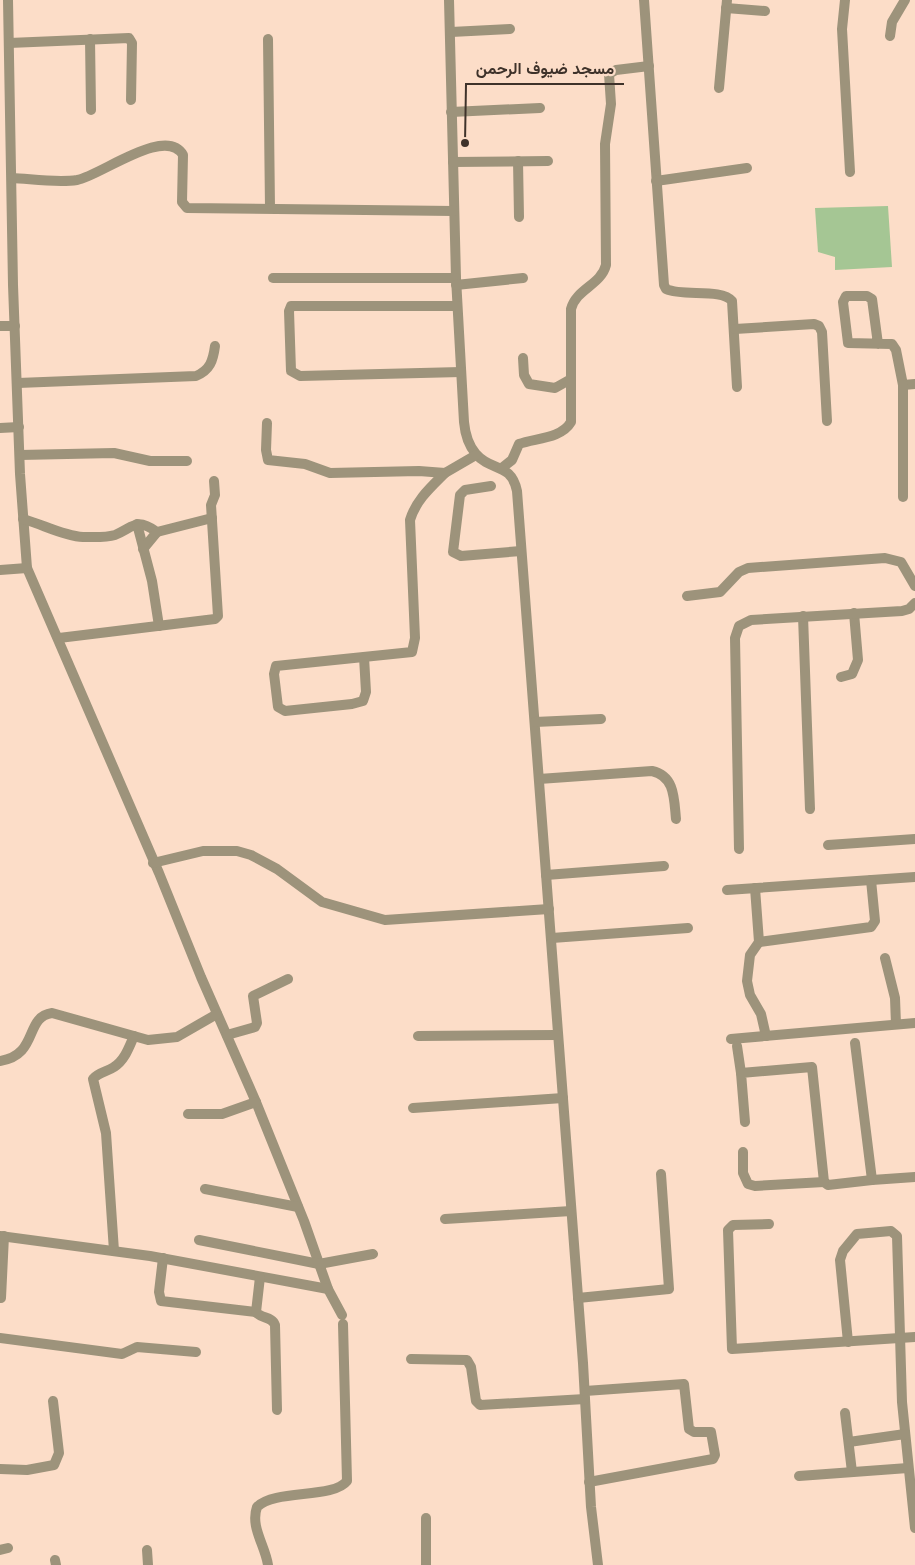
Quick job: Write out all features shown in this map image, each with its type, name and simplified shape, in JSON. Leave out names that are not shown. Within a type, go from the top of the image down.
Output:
[{"type":"street","points":[[8,0],[4,14],[9,43],[5,101],[12,178],[20,455],[23,519],[28,568],[256,1102],[328,1289],[342,1320],[347,1481],[343,1486],[269,1500],[257,1507],[254,1515],[254,1524],[264,1545],[268,1565]]},
{"type":"street","points":[[449,0],[456,282],[466,434],[476,455],[488,463],[502,468],[510,475],[516,485],[552,938],[570,1211],[585,1395],[589,1482],[598,1565]]},
{"type":"street","points":[[644,0],[664,285],[674,292],[729,298],[734,306],[737,387]]},
{"type":"street","points":[[845,0],[842,28],[850,172]]},
{"type":"street","points":[[890,36],[892,22],[905,0]]},
{"type":"street","points":[[720,88],[726,4],[765,11]]},
{"type":"street","points":[[451,32],[510,29]]},
{"type":"street","points":[[9,43],[126,37],[131,40],[131,100]]},
{"type":"street","points":[[90,39],[91,110]]},
{"type":"street","points":[[268,39],[270,208]]},
{"type":"street","points":[[502,468],[512,460],[519,444],[557,434],[568,427],[572,416],[572,303],[598,279],[604,272],[606,265],[605,144],[611,104],[609,74],[616,70],[649,66]]},
{"type":"street","points":[[451,112],[540,108]]},
{"type":"street","points":[[12,178],[79,180],[132,154],[147,149],[169,146],[177,148],[183,155],[182,202],[184,207],[454,211]]},
{"type":"street","points":[[518,161],[519,217]]},
{"type":"street","points":[[453,162],[548,161]]},
{"type":"street","points":[[656,181],[748,168]]},
{"type":"street","points":[[0,191],[12,191]]},
{"type":"street","points":[[273,278],[456,282],[523,278]]},
{"type":"street","points":[[878,344],[872,299],[867,296],[846,296],[843,302],[848,343],[878,344],[888,344],[894,347],[903,385],[903,497]]},
{"type":"street","points":[[457,306],[292,306],[289,311],[291,371],[300,376],[461,372]]},
{"type":"street","points":[[734,330],[814,324],[819,326],[822,332],[827,421]]},
{"type":"street","points":[[0,326],[15,326]]},
{"type":"street","points":[[18,383],[196,376],[209,368],[213,359],[214,346]]},
{"type":"street","points":[[523,358],[524,375],[529,384],[555,388],[571,378]]},
{"type":"street","points":[[903,385],[915,384]]},
{"type":"street","points":[[268,423],[267,457],[273,462],[305,464],[330,474],[419,471],[445,473]]},
{"type":"street","points":[[0,428],[19,427]]},
{"type":"street","points":[[20,455],[114,452],[150,461],[186,461]]},
{"type":"street","points":[[364,657],[366,692],[362,701],[352,704],[285,711],[278,707],[274,674],[276,666],[412,652],[415,638],[410,520],[414,508],[426,492],[445,473],[476,455]]},
{"type":"street","points":[[58,638],[215,619],[218,616],[212,518],[214,481]]},
{"type":"street","points":[[491,486],[465,490],[460,495],[453,538],[453,552],[462,556],[521,551]]},
{"type":"street","points":[[143,549],[157,532],[212,518]]},
{"type":"street","points":[[23,519],[80,536],[113,535],[137,524],[148,526],[157,532]]},
{"type":"street","points":[[137,524],[152,582],[159,626]]},
{"type":"street","points":[[687,596],[720,592],[739,572],[748,568],[885,558],[901,562],[915,586]]},
{"type":"street","points":[[0,570],[28,568]]},
{"type":"street","points":[[739,849],[736,632],[739,626],[744,622],[803,616],[909,610],[915,603]]},
{"type":"street","points":[[841,677],[852,674],[858,665],[854,613]]},
{"type":"street","points":[[803,616],[810,809]]},
{"type":"street","points":[[535,722],[601,718]]},
{"type":"street","points":[[539,779],[652,771],[662,773],[668,779],[672,789],[676,819]]},
{"type":"street","points":[[828,845],[915,839]]},
{"type":"street","points":[[153,863],[203,851],[237,851],[252,855],[277,869],[322,902],[385,920],[549,909]]},
{"type":"street","points":[[546,875],[664,866]]},
{"type":"street","points":[[727,890],[915,877]]},
{"type":"street","points":[[759,942],[871,927],[875,921],[871,880]]},
{"type":"street","points":[[755,888],[759,942],[750,955],[747,981],[750,995],[761,1014],[766,1036]]},
{"type":"street","points":[[552,938],[688,928]]},
{"type":"street","points":[[885,958],[895,998],[896,1024]]},
{"type":"street","points":[[227,1035],[255,1027],[257,1023],[252,996],[288,979]]},
{"type":"street","points":[[0,1062],[21,1054],[39,1018],[46,1014],[52,1013],[148,1040],[177,1037],[218,1014]]},
{"type":"street","points":[[745,1122],[741,1073],[734,1043],[766,1036],[915,1023]]},
{"type":"street","points":[[418,1036],[558,1035]]},
{"type":"street","points":[[114,1251],[106,1133],[93,1079],[97,1074],[116,1065],[125,1055],[134,1036]]},
{"type":"street","points":[[855,1043],[872,1180]]},
{"type":"street","points":[[741,1073],[812,1066],[824,1182]]},
{"type":"street","points":[[413,1108],[563,1098]]},
{"type":"street","points":[[188,1114],[222,1114],[256,1102]]},
{"type":"street","points":[[743,1152],[743,1173],[748,1184],[755,1186],[824,1182],[828,1185],[915,1177]]},
{"type":"street","points":[[578,1298],[669,1289],[661,1174]]},
{"type":"street","points":[[205,1189],[298,1207]]},
{"type":"street","points":[[445,1219],[570,1211]]},
{"type":"street","points":[[769,1224],[733,1225],[728,1230],[732,1349],[915,1337]]},
{"type":"street","points":[[848,1342],[840,1260],[843,1251],[857,1234],[891,1231],[896,1236],[905,1434],[915,1528]]},
{"type":"street","points":[[1,1298],[2,1236],[163,1258],[260,1278],[328,1289]]},
{"type":"street","points":[[199,1240],[319,1264],[373,1254]]},
{"type":"street","points":[[163,1258],[159,1292],[161,1301],[256,1312],[259,1316],[270,1319],[275,1326],[277,1410]]},
{"type":"street","points":[[256,1312],[260,1278]]},
{"type":"street","points":[[0,1338],[122,1354],[136,1347],[196,1352]]},
{"type":"street","points":[[411,1359],[467,1360],[471,1367],[476,1401],[480,1405],[684,1384],[689,1429],[694,1432],[711,1432],[716,1455],[713,1459],[589,1482]]},
{"type":"street","points":[[0,1469],[27,1470],[54,1465],[57,1462],[59,1453],[53,1401]]},
{"type":"street","points":[[845,1413],[852,1472]]},
{"type":"street","points":[[849,1442],[905,1434]]},
{"type":"street","points":[[800,1476],[908,1468]]},
{"type":"street","points":[[426,1518],[426,1565]]},
{"type":"street","points":[[146,1550],[148,1565]]},
{"type":"green space","points":[[888,206],[892,267],[835,270],[835,257],[818,252],[815,208]]},
{"type":"place","name":"مسجد ضيوف الرحمن","points":[[465,143]]}]
